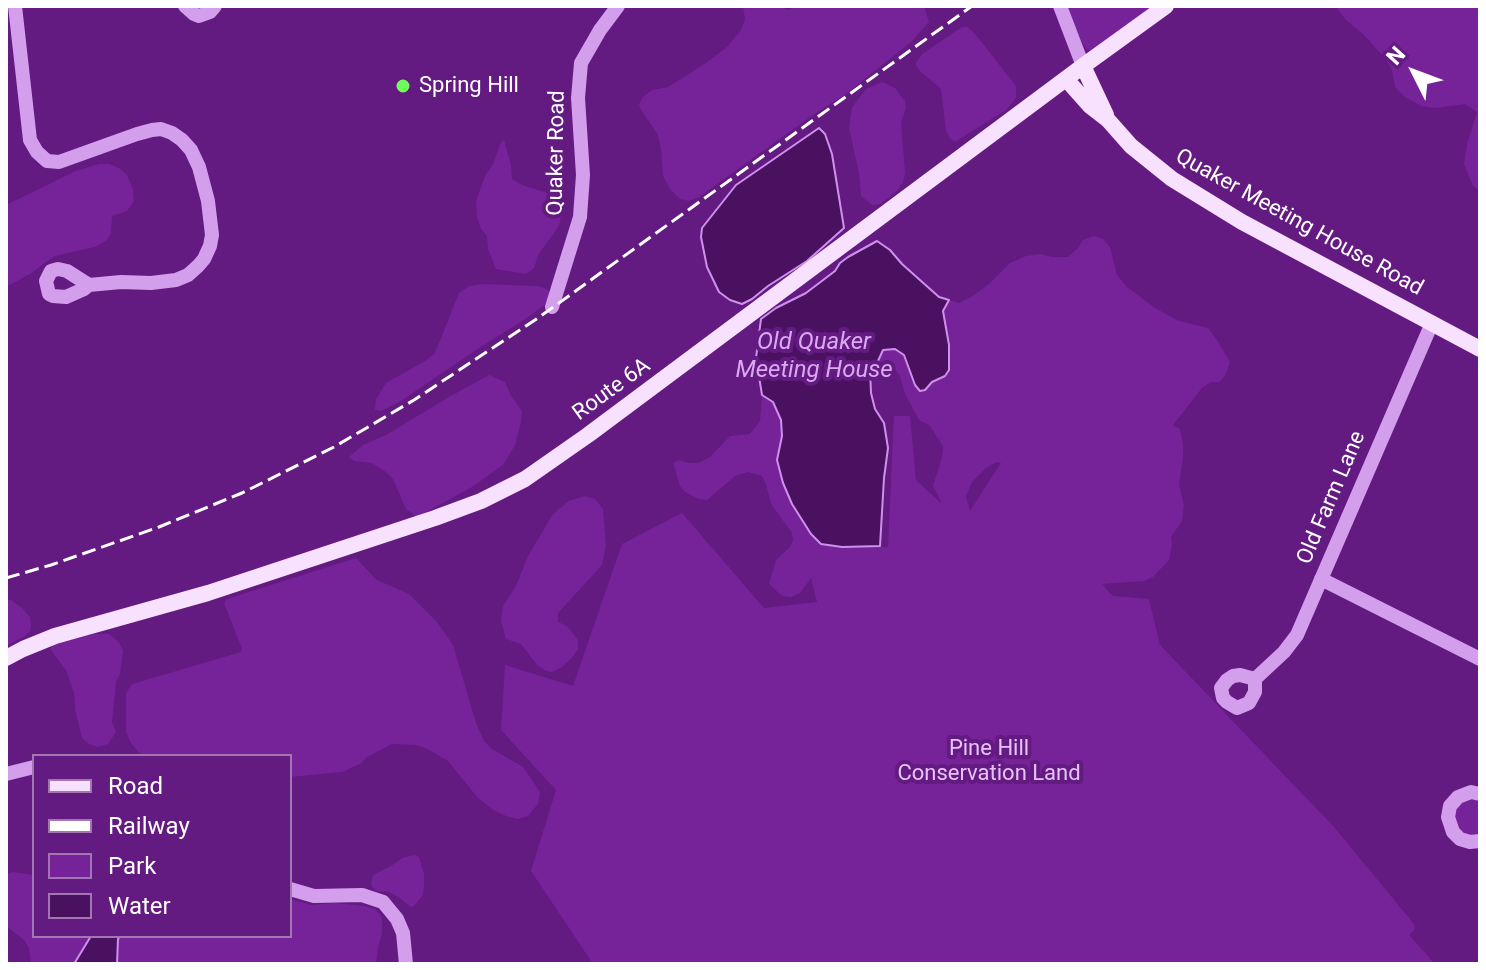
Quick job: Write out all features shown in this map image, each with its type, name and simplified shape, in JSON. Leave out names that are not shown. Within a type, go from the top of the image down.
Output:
[{"type":"main road","name":"Route 6A","points":[[6,658],[55,636],[208,593],[435,518],[481,501],[525,479],[1166,6]]},
{"type":"main road","name":"Quaker Meeting House Road","points":[[1083,66],[1108,120],[1121,137],[1143,158],[1192,193],[1480,349]]},
{"type":"main road","name":"Quaker Meeting House Road","points":[[1066,79],[1090,106],[1108,120]]},
{"type":"street","points":[[15,6],[30,140],[47,161],[59,162],[137,134],[161,129],[182,140],[199,167],[208,201],[212,235],[210,246],[198,266],[176,280],[89,285]]},
{"type":"street","points":[[185,6],[199,16],[210,12],[215,6]]},
{"type":"street","name":"Quaker Road","points":[[552,307],[580,217],[583,175],[578,98],[581,63],[618,6]]},
{"type":"street","points":[[1060,6],[1083,66]]},
{"type":"street","name":"Old Farm Lane","points":[[1255,679],[1297,635],[1432,323]]},
{"type":"street","points":[[1321,579],[1480,659]]},
{"type":"street","points":[[6,774],[32,768]]},
{"type":"street","points":[[1480,794],[1471,792],[1458,797],[1448,813],[1456,836],[1470,842],[1480,841]]},
{"type":"street","points":[[292,890],[314,896],[362,895],[383,902],[397,919],[403,933],[406,964]]},
{"type":"green space","points":[[743,6],[779,6],[788,10],[796,6],[924,6],[929,22],[911,42],[846,94],[699,197],[689,201],[680,199],[663,176],[657,133],[639,104],[652,90],[668,87],[726,48],[741,30],[745,19]]},
{"type":"green space","points":[[1065,6],[1156,6],[1092,51],[1083,44]]},
{"type":"green space","points":[[1335,6],[1480,6],[1480,191],[1473,186],[1464,164],[1477,112],[1465,104],[1436,108],[1421,106],[1405,97],[1395,87],[1392,70],[1384,57]]},
{"type":"green space","points":[[962,27],[968,27],[976,35],[1016,86],[1016,98],[1006,110],[955,142],[946,131],[941,89],[915,64],[922,54]]},
{"type":"green space","points":[[882,82],[895,88],[905,101],[901,123],[905,172],[903,183],[896,192],[880,204],[872,205],[861,196],[849,128],[852,107],[866,89]]},
{"type":"green space","points":[[504,140],[512,179],[560,197],[563,207],[559,226],[538,255],[534,268],[526,274],[496,269],[488,249],[487,236],[477,216],[476,201],[482,184]]},
{"type":"green space","points":[[99,164],[119,168],[127,175],[133,189],[134,201],[127,211],[112,216],[111,233],[107,240],[95,247],[54,256],[6,287],[6,205],[76,171]]},
{"type":"green space","name":"Pine Hill Conservation Land","points":[[1094,236],[1103,239],[1110,247],[1117,275],[1127,287],[1179,321],[1208,328],[1230,362],[1225,376],[1219,382],[1211,382],[1202,388],[1173,425],[1180,429],[1183,444],[1179,485],[1184,506],[1182,521],[1171,537],[1169,560],[1153,577],[1144,581],[1102,584],[1113,596],[1149,599],[1160,645],[1334,827],[1414,924],[1415,929],[1409,935],[1435,964],[593,964],[531,871],[556,790],[501,730],[505,665],[573,686],[622,544],[682,513],[764,608],[817,602],[811,578],[800,593],[791,597],[782,596],[769,584],[776,560],[793,540],[792,533],[771,504],[762,476],[748,472],[735,476],[707,500],[699,499],[680,486],[673,463],[679,460],[698,463],[710,457],[730,436],[750,434],[760,421],[762,395],[773,402],[781,420],[782,436],[777,460],[811,534],[842,547],[888,547],[894,416],[910,416],[916,480],[942,504],[933,486],[943,446],[930,426],[919,420],[905,394],[900,376],[891,364],[878,361],[883,349],[895,349],[904,355],[915,385],[925,390],[932,382],[945,376],[943,311],[949,300],[959,303],[973,296],[1010,263],[1026,256],[1068,257],[1083,240]],"holes":[[[1001,463],[970,511],[966,497],[972,482],[986,468]]]},
{"type":"green space","points":[[469,286],[538,286],[552,295],[547,303],[524,320],[401,401],[381,411],[375,410],[376,399],[386,383],[435,353],[459,293]]},
{"type":"green space","points":[[489,375],[505,382],[522,411],[521,423],[515,445],[503,465],[472,487],[417,517],[406,509],[393,479],[386,472],[372,463],[354,461],[349,457],[363,445],[386,435]]},
{"type":"green space","points":[[585,496],[595,499],[603,509],[606,545],[602,565],[558,613],[558,622],[567,626],[578,640],[578,649],[562,667],[552,672],[546,671],[537,665],[521,644],[506,639],[501,621],[503,606],[553,514],[569,501]]},
{"type":"green space","points":[[356,558],[377,580],[409,594],[437,622],[453,645],[484,741],[523,767],[540,792],[538,804],[528,816],[518,819],[506,816],[478,798],[448,761],[415,745],[392,744],[342,772],[292,777],[292,754],[139,753],[126,732],[126,693],[132,684],[241,652],[224,603],[227,599]]},
{"type":"green space","points":[[6,600],[22,608],[30,617],[31,625],[25,636],[6,646]]},
{"type":"green space","points":[[95,634],[109,634],[119,642],[123,651],[112,722],[116,732],[108,744],[98,747],[82,738],[74,693],[66,670],[50,649],[53,644]]},
{"type":"green space","points":[[1465,799],[1480,799],[1480,835],[1469,836],[1458,829],[1454,812]]},
{"type":"green space","points":[[419,857],[424,886],[423,895],[414,906],[389,892],[373,888],[373,875],[402,858]]},
{"type":"green space","points":[[6,874],[32,875],[32,938],[90,938],[74,964],[31,964],[29,948],[24,940],[6,926]]},
{"type":"green space","points":[[292,900],[311,905],[334,903],[365,906],[375,909],[382,917],[376,964],[117,964],[118,939],[292,938]]},
{"type":"water","points":[[819,128],[825,134],[832,154],[844,228],[807,261],[752,299],[742,304],[730,300],[719,292],[707,267],[702,228],[736,185]]},
{"type":"water","name":"Old Quaker Meeting House","points":[[877,241],[939,297],[949,300],[943,311],[949,345],[949,370],[945,376],[920,391],[904,355],[895,349],[883,350],[870,369],[871,393],[875,409],[884,423],[888,448],[880,546],[821,544],[792,504],[783,483],[777,460],[782,436],[781,420],[773,402],[762,395],[756,358],[761,319],[806,293],[848,257]]},
{"type":"water","points":[[90,938],[119,938],[117,964],[74,964]]},
{"type":"railway","points":[[6,578],[159,527],[242,493],[334,447],[414,400],[538,318],[972,6]]},
{"type":"place","name":"Spring Hill","points":[[403,86]]}]
